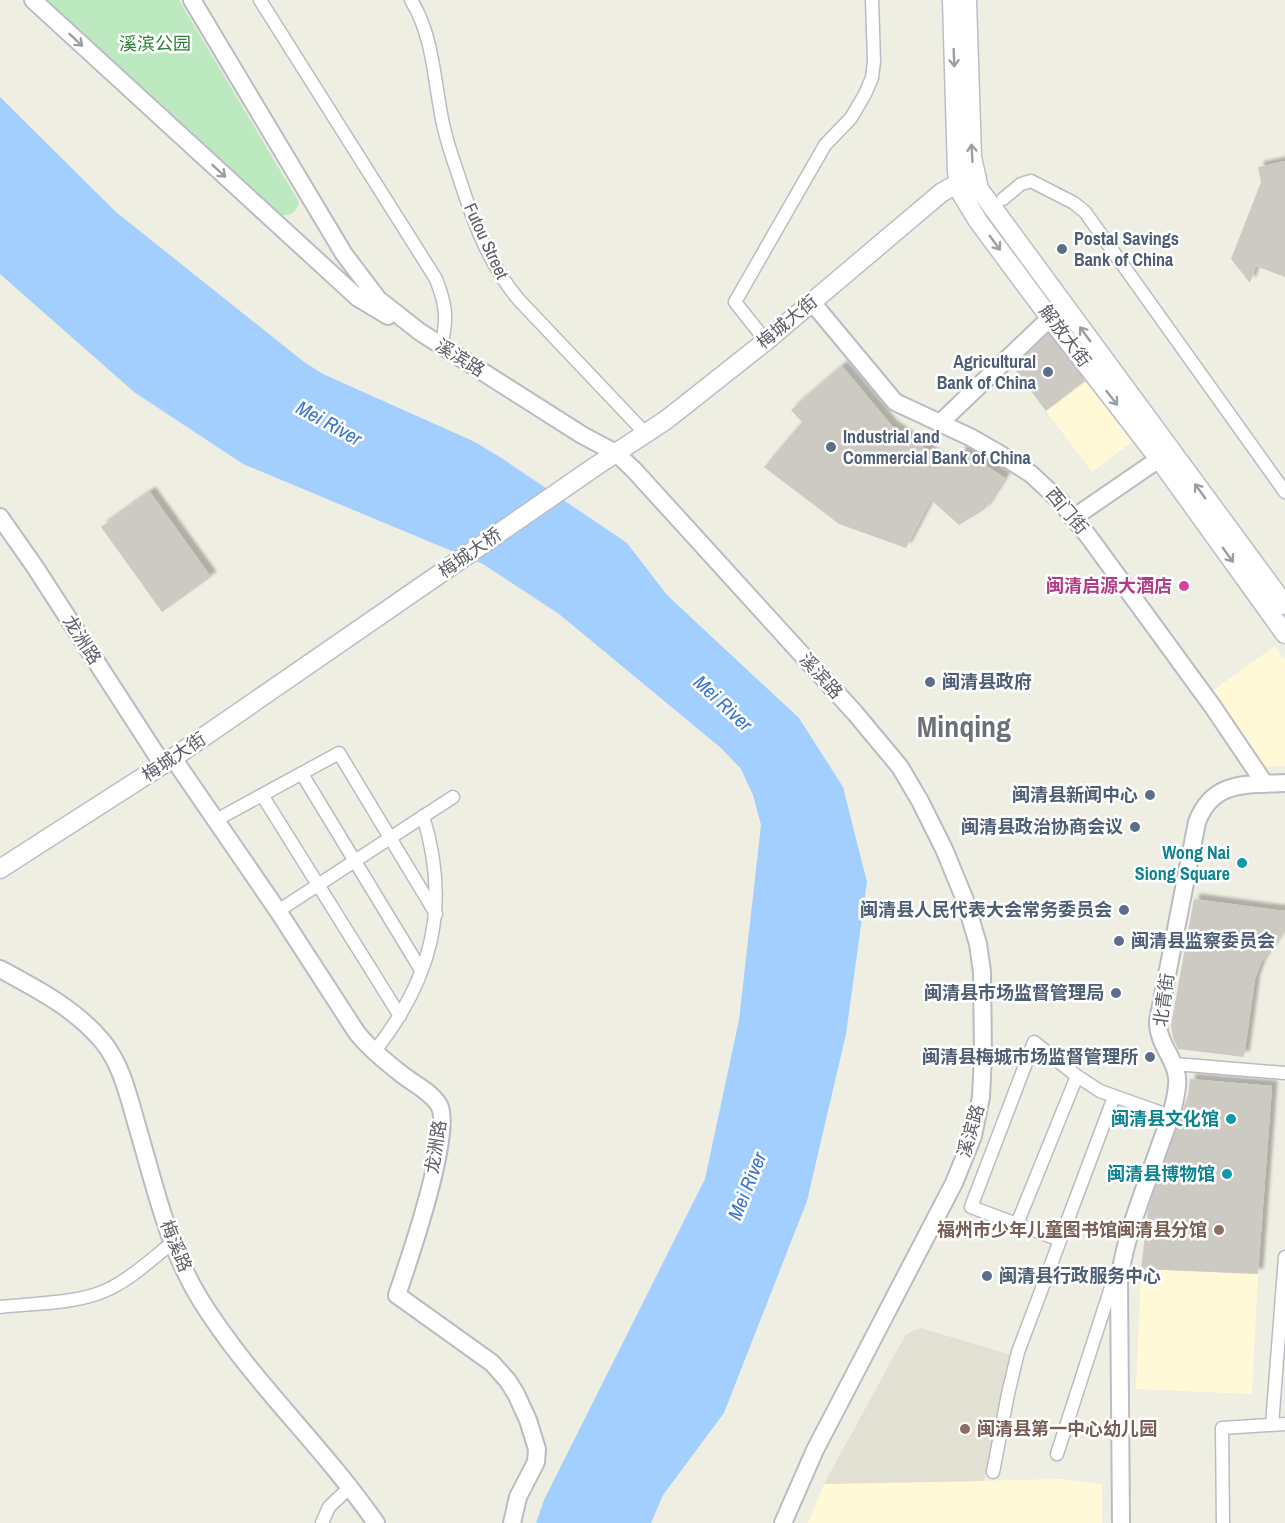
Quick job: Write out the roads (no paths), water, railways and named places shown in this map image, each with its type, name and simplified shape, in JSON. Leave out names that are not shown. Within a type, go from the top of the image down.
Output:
[{"type":"main road","name":"解放大街","points":[[952,0],[967,182]]},
{"type":"main road","name":"解放大街","points":[[967,0],[972,157],[967,182],[961,193],[972,212],[1159,459],[1285,634]]},
{"type":"main road","name":"梅城大街","points":[[596,466],[646,434],[766,341],[941,193],[967,182]]},
{"type":"main road","name":"解放大街","points":[[967,182],[979,189],[1285,605]]},
{"type":"main road","name":"梅城大桥","points":[[345,640],[596,466]]},
{"type":"main road","name":"梅城大街","points":[[0,869],[168,762],[345,640]]},
{"type":"street","points":[[33,0],[358,298],[420,333]]},
{"type":"street","name":"溪滨路","points":[[192,0],[351,263],[378,299],[420,333],[582,435],[616,453],[634,470],[855,713],[900,767],[944,849],[965,900],[978,944],[983,995],[981,1097],[973,1136],[939,1213],[815,1450],[783,1523]]},
{"type":"street","points":[[260,0],[436,279],[446,310],[446,327],[441,346]]},
{"type":"street","name":"Futou Street","points":[[411,0],[421,15],[447,140],[469,209],[492,262],[519,300],[646,434]]},
{"type":"street","points":[[766,341],[735,302],[825,145],[852,118],[865,94],[872,78],[874,61],[872,0]]},
{"type":"street","points":[[1003,199],[1021,184],[1031,181],[1074,203],[1085,212],[1285,492]]},
{"type":"street","name":"西门街","points":[[811,301],[895,402],[970,437],[1045,485],[1073,518],[1213,707],[1265,784]]},
{"type":"street","points":[[940,423],[1050,318]]},
{"type":"street","points":[[1073,518],[1159,459]]},
{"type":"street","name":"龙洲路","points":[[0,517],[168,762],[216,820],[357,1033],[374,1052],[432,1096],[439,1105],[443,1115],[438,1152],[414,1245],[397,1295],[492,1363],[516,1394],[528,1420],[537,1449],[536,1462],[518,1497],[512,1523]]},
{"type":"street","points":[[216,820],[339,753],[436,914]]},
{"type":"street","points":[[302,774],[422,970]]},
{"type":"street","name":"北青街","points":[[1121,1523],[1119,1282],[1125,1245],[1170,1116],[1178,1085],[1175,1064],[1160,1040],[1158,1021],[1197,822],[1208,800],[1218,792],[1233,787],[1285,783]]},
{"type":"street","points":[[261,795],[400,1016]]},
{"type":"street","points":[[278,911],[453,797]]},
{"type":"street","points":[[374,1052],[400,1016],[422,970],[433,936],[437,885],[434,860],[423,816]]},
{"type":"street","name":"梅溪路","points":[[0,969],[64,1007],[102,1040],[111,1053],[124,1083],[172,1243],[199,1297],[233,1348],[350,1487],[376,1523]]},
{"type":"street","points":[[1060,1240],[971,1207],[1034,1042],[1077,1076],[1113,1097],[1170,1116]]},
{"type":"street","points":[[1175,1064],[1285,1073]]},
{"type":"street","points":[[1017,1224],[1077,1076]]},
{"type":"street","points":[[993,1472],[1014,1365],[1113,1097]]},
{"type":"street","points":[[0,1307],[98,1294],[113,1287],[172,1243]]},
{"type":"street","points":[[1057,1454],[1125,1245]]},
{"type":"street","points":[[1272,1425],[1285,1257]]},
{"type":"street","points":[[1223,1523],[1222,1428],[1285,1424]]},
{"type":"street","points":[[322,1523],[329,1507],[350,1487]]},
{"type":"water","name":"Mei River","points":[[0,97],[116,212],[304,362],[323,374],[475,442],[627,543],[667,595],[799,718],[843,787],[867,882],[846,1034],[807,1201],[724,1413],[663,1495],[651,1523],[536,1523],[544,1500],[705,1179],[739,1020],[761,825],[753,795],[741,769],[721,748],[559,614],[483,564],[243,464],[134,392],[0,274]]},
{"type":"place","name":"Postal Savings Bank of China","points":[[1062,249]]},
{"type":"place","name":"Agricultural Bank of China","points":[[1048,372]]},
{"type":"place","name":"Industrial and Commercial Bank of China","points":[[831,447]]},
{"type":"place","name":"闽清启源大酒店","points":[[1184,586]]},
{"type":"place","name":"闽清县政府","points":[[930,682]]},
{"type":"place","name":"闽清县新闻中心","points":[[1150,795]]},
{"type":"place","name":"闽清县政治协商会议","points":[[1135,827]]},
{"type":"place","name":"Wong Nai Siong Square","points":[[1242,863]]},
{"type":"place","name":"闽清县人民代表大会常务委员会","points":[[1124,910]]},
{"type":"place","name":"闽清县监察委员会","points":[[1119,941]]},
{"type":"place","name":"闽清县市场监督管理局","points":[[1116,993]]},
{"type":"place","name":"闽清县梅城市场监督管理所","points":[[1150,1057]]},
{"type":"place","name":"闽清县文化馆","points":[[1231,1119]]},
{"type":"place","name":"闽清县博物馆","points":[[1227,1174]]},
{"type":"place","name":"福州市少年儿童图书馆闽清县分馆","points":[[1219,1230]]},
{"type":"place","name":"闽清县行政服务中心","points":[[987,1276]]},
{"type":"place","name":"闽清县第一中心幼儿园","points":[[965,1429]]},
{"type":"district","name":"Minqing","points":[[964,727]]},
{"type":"park label","name":"溪滨公园","points":[[155,44]]}]
